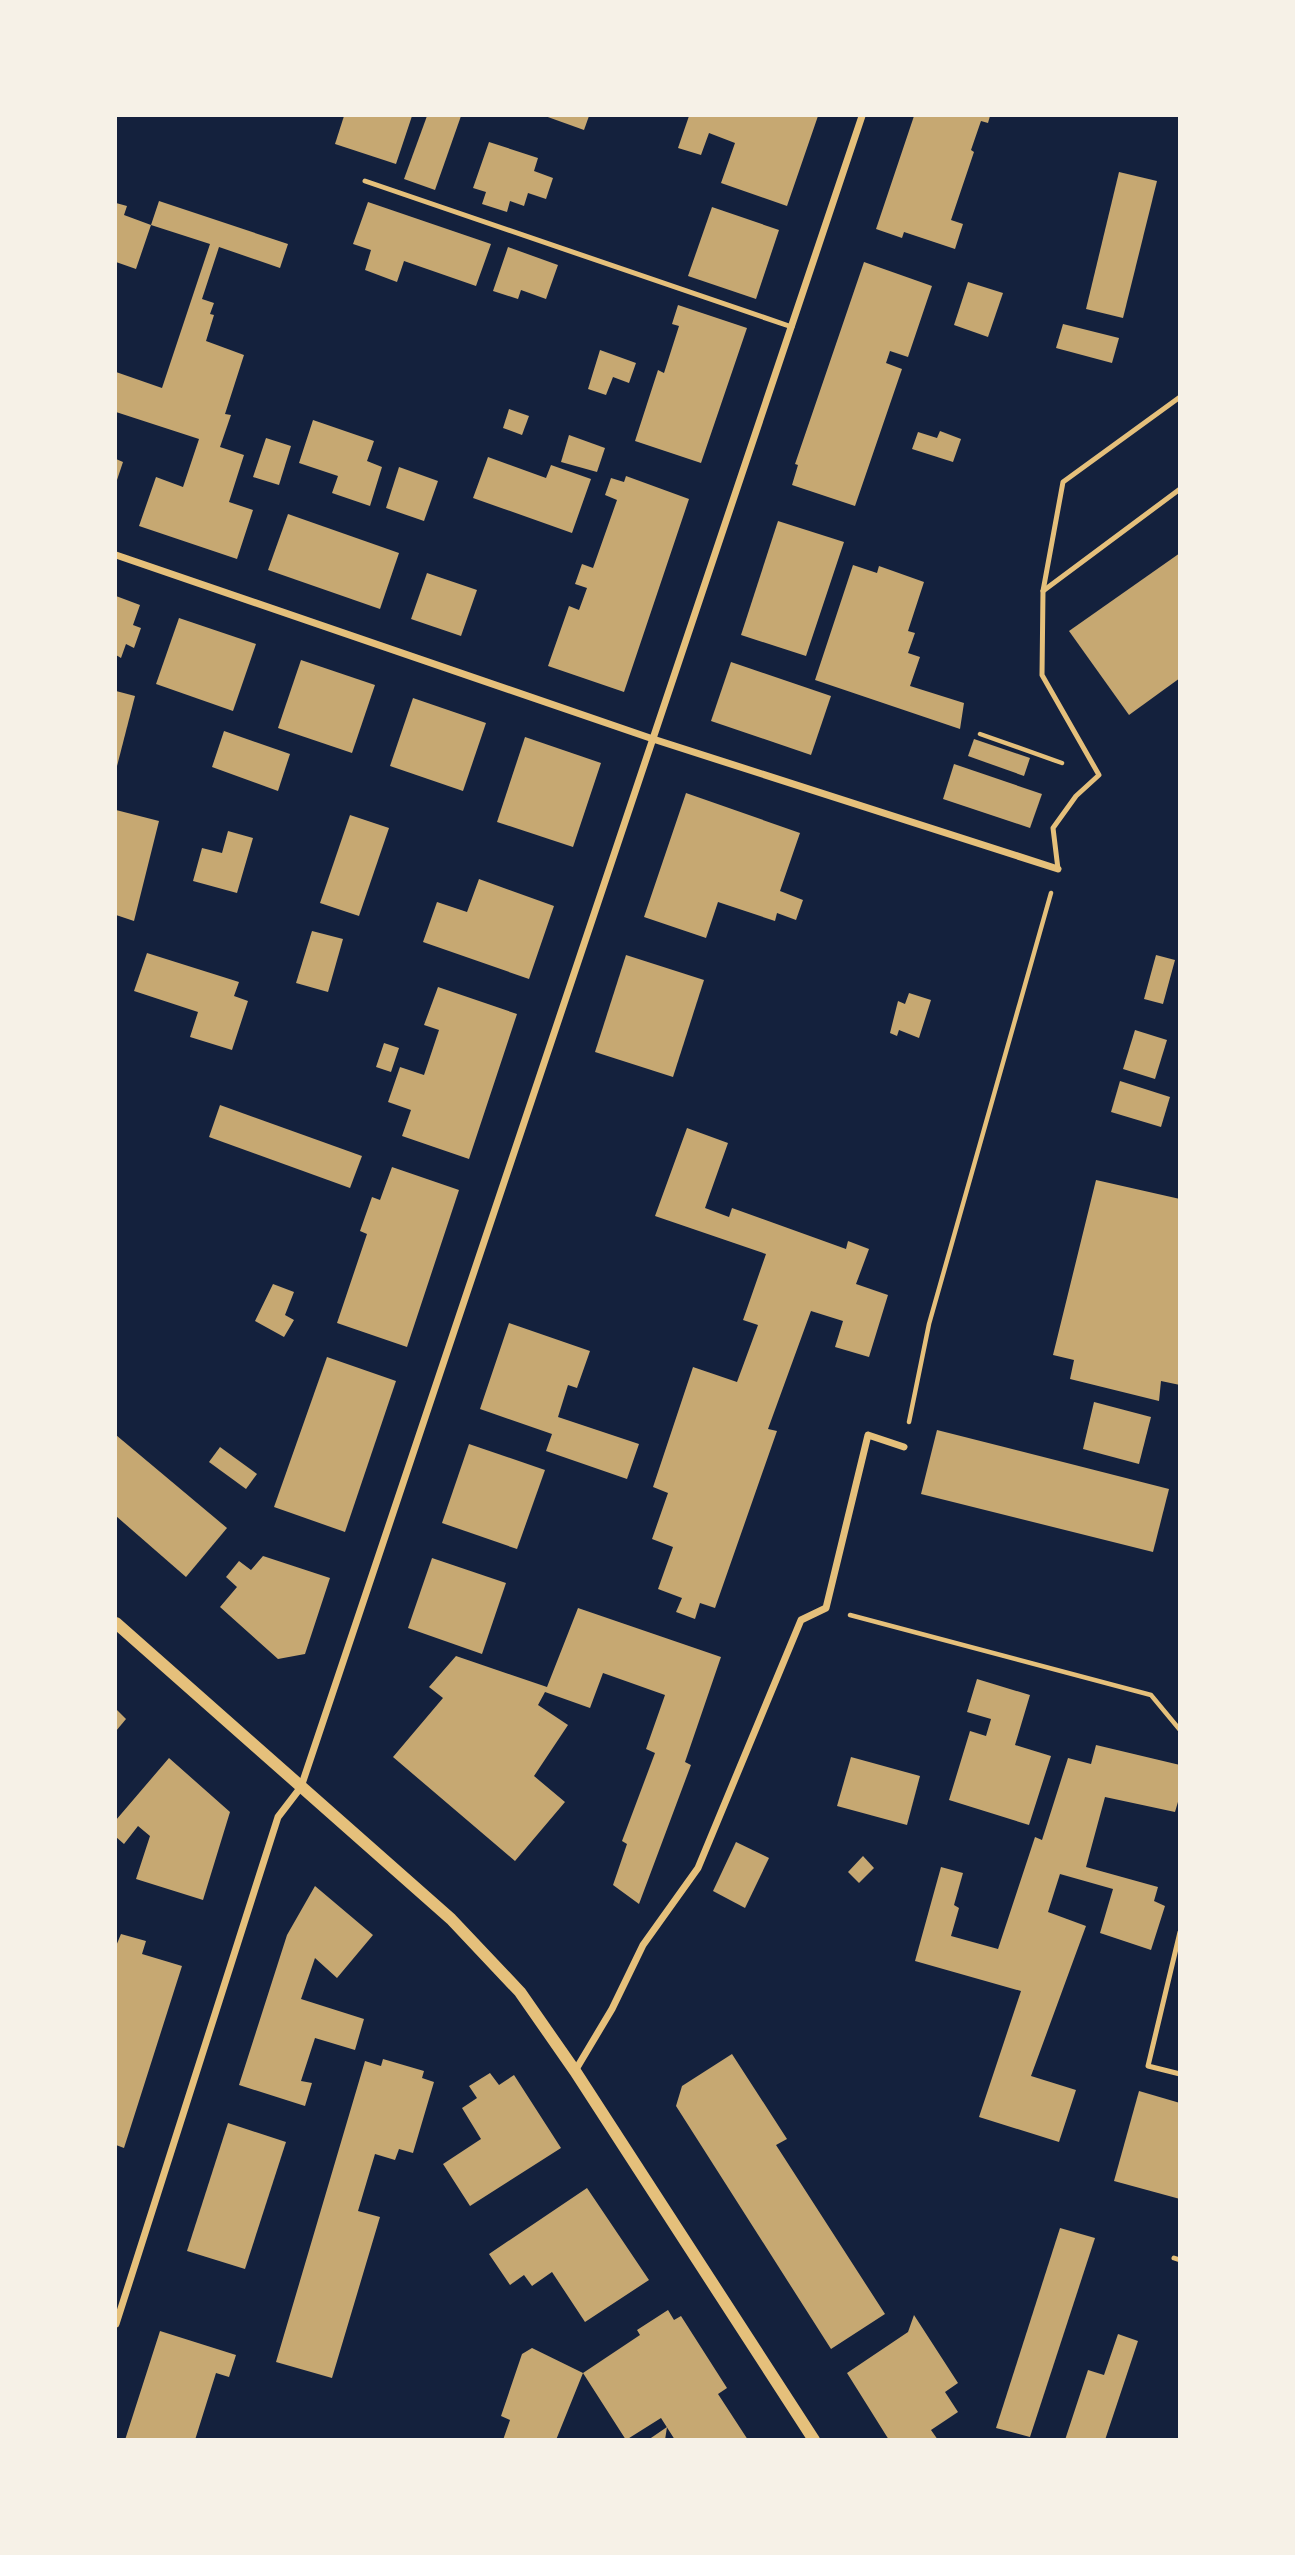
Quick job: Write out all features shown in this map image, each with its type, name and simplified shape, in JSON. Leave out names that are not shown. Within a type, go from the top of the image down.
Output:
[{"type":"street","points":[[116,2324],[278,1817],[301,1787],[862,116]]},
{"type":"street","points":[[116,555],[653,739],[1058,869]]},
{"type":"street","points":[[575,2071],[612,2009],[643,1945],[698,1868],[801,1620],[826,1608],[868,1435],[904,1447]]},
{"type":"street","points":[[116,1623],[451,1919],[520,1992],[575,2071],[814,2440]]},
{"type":"lane","points":[[365,181],[792,327]]},
{"type":"lane","points":[[1058,869],[1053,828],[1076,796],[1099,775],[1042,675],[1043,591],[1063,482],[1180,397]]},
{"type":"lane","points":[[1043,591],[1180,489]]},
{"type":"lane","points":[[1180,1932],[1148,2066],[1180,2074]]},
{"type":"path","points":[[980,734],[1099,775]]},
{"type":"path","points":[[904,1447],[929,1324],[1058,869]]},
{"type":"path","points":[[826,1608],[1151,1695],[1180,1730]]},
{"type":"building","points":[[344,116],[412,116],[396,164],[335,144]]},
{"type":"building","points":[[427,116],[461,116],[435,190],[404,179]]},
{"type":"building","points":[[545,116],[589,116],[584,130]]},
{"type":"building","points":[[689,116],[818,116],[787,206],[721,183],[735,143],[709,133],[701,155],[678,148]]},
{"type":"building","points":[[914,116],[990,116],[988,123],[981,121],[971,150],[974,152],[951,220],[963,224],[955,249],[904,232],[902,238],[876,229]]},
{"type":"building","points":[[489,142],[538,158],[534,171],[553,178],[546,199],[528,193],[524,206],[510,201],[507,212],[482,204],[486,192],[473,188]]},
{"type":"building","points":[[1119,172],[1157,181],[1123,318],[1086,309]]},
{"type":"building","points":[[159,201],[288,244],[280,268],[219,247],[202,299],[214,303],[210,314],[214,315],[206,341],[244,355],[225,414],[231,415],[220,447],[244,455],[229,502],[253,510],[237,559],[139,526],[156,477],[183,487],[199,439],[116,412],[116,372],[162,388],[210,244],[151,225]]},
{"type":"building","points":[[368,202],[491,244],[476,286],[404,261],[397,282],[365,270],[371,250],[353,244]]},
{"type":"building","points":[[116,203],[127,206],[124,215],[151,225],[136,269],[116,262]]},
{"type":"building","points":[[712,207],[779,230],[756,299],[688,276]]},
{"type":"building","points":[[508,247],[558,265],[546,299],[521,290],[518,299],[493,291]]},
{"type":"building","points":[[864,262],[932,286],[908,357],[890,351],[886,363],[902,369],[855,506],[792,485],[798,465],[795,464]]},
{"type":"building","points":[[968,282],[1003,293],[988,337],[954,325]]},
{"type":"building","points":[[678,305],[747,328],[701,463],[635,441],[658,370],[664,373],[679,326],[672,324]]},
{"type":"building","points":[[1063,324],[1119,338],[1112,363],[1056,348]]},
{"type":"building","points":[[600,350],[636,363],[629,383],[613,377],[606,395],[588,389]]},
{"type":"building","points":[[509,409],[529,416],[522,435],[503,428]]},
{"type":"building","points":[[313,420],[374,441],[367,461],[382,467],[370,506],[332,493],[338,476],[299,463]]},
{"type":"building","points":[[940,431],[961,439],[953,462],[912,449],[918,432],[937,438]]},
{"type":"building","points":[[569,435],[605,448],[597,472],[561,462]]},
{"type":"building","points":[[266,438],[291,446],[279,485],[253,477]]},
{"type":"building","points":[[488,457],[546,478],[551,465],[591,479],[572,533],[473,498]]},
{"type":"building","points":[[116,459],[123,462],[116,483]]},
{"type":"building","points":[[399,467],[438,481],[424,521],[386,508]]},
{"type":"building","points":[[626,476],[689,499],[624,692],[548,666],[569,606],[579,610],[587,588],[575,584],[582,564],[593,568],[617,500],[605,495],[611,478],[624,482]]},
{"type":"building","points":[[288,514],[399,553],[380,609],[268,570]]},
{"type":"building","points":[[778,521],[844,542],[806,656],[741,635]]},
{"type":"building","points":[[1180,553],[1180,678],[1129,715],[1069,631]]},
{"type":"building","points":[[853,565],[877,573],[879,566],[924,582],[908,631],[915,633],[908,653],[920,657],[910,686],[964,703],[960,729],[815,680]]},
{"type":"building","points":[[427,573],[477,590],[461,636],[411,619]]},
{"type":"building","points":[[116,596],[140,605],[133,625],[141,628],[134,648],[126,644],[121,658],[116,655]]},
{"type":"building","points":[[179,618],[256,644],[233,711],[156,684]]},
{"type":"building","points":[[301,660],[375,685],[352,753],[278,728]]},
{"type":"building","points":[[731,662],[831,696],[811,755],[711,721]]},
{"type":"building","points":[[116,691],[135,696],[116,770]]},
{"type":"building","points":[[413,698],[486,723],[463,791],[390,766]]},
{"type":"building","points":[[224,731],[290,754],[278,791],[212,767]]},
{"type":"building","points":[[525,737],[601,763],[573,847],[497,822]]},
{"type":"building","points":[[974,739],[1030,758],[1024,776],[968,756]]},
{"type":"building","points":[[954,764],[1042,794],[1030,828],[943,799]]},
{"type":"building","points":[[686,793],[800,833],[780,891],[803,900],[796,920],[777,913],[775,921],[718,902],[706,938],[644,917]]},
{"type":"building","points":[[116,810],[159,821],[134,921],[116,915]]},
{"type":"building","points":[[350,815],[389,828],[359,916],[320,903]]},
{"type":"building","points":[[228,831],[253,838],[237,893],[193,881],[202,848],[222,853]]},
{"type":"building","points":[[479,879],[554,906],[529,979],[423,942],[437,902],[467,912]]},
{"type":"building","points":[[312,931],[343,939],[328,992],[296,983]]},
{"type":"building","points":[[147,953],[239,982],[234,996],[248,1001],[232,1050],[190,1037],[198,1012],[134,991]]},
{"type":"building","points":[[626,955],[704,980],[673,1077],[595,1052]]},
{"type":"building","points":[[1156,955],[1175,960],[1163,1004],[1144,999]]},
{"type":"building","points":[[438,987],[517,1014],[469,1159],[402,1136],[411,1110],[388,1102],[400,1067],[424,1075],[439,1030],[424,1025]]},
{"type":"building","points":[[909,993],[931,1000],[919,1038],[899,1030],[897,1036],[890,1033],[898,1001],[905,1004]]},
{"type":"building","points":[[1135,1030],[1167,1040],[1155,1079],[1123,1069]]},
{"type":"building","points":[[384,1043],[399,1048],[391,1072],[376,1067]]},
{"type":"building","points":[[1120,1081],[1170,1097],[1161,1127],[1111,1112]]},
{"type":"building","points":[[220,1105],[362,1156],[350,1188],[209,1137]]},
{"type":"building","points":[[687,1128],[728,1143],[705,1208],[729,1217],[732,1208],[846,1249],[848,1241],[869,1249],[856,1284],[888,1295],[869,1357],[835,1347],[843,1321],[811,1311],[768,1429],[777,1431],[715,1608],[700,1603],[695,1619],[676,1612],[682,1598],[658,1589],[673,1547],[652,1539],[668,1493],[653,1487],[693,1367],[737,1382],[758,1325],[743,1320],[766,1254],[655,1216]]},
{"type":"building","points":[[392,1167],[459,1190],[407,1347],[337,1323],[367,1234],[360,1231],[372,1197],[380,1200]]},
{"type":"building","points":[[1096,1180],[1180,1199],[1180,1385],[1161,1381],[1159,1401],[1070,1379],[1074,1360],[1053,1355]]},
{"type":"building","points":[[273,1284],[294,1292],[285,1315],[294,1320],[284,1337],[255,1321]]},
{"type":"building","points":[[509,1323],[590,1351],[577,1388],[568,1385],[558,1417],[639,1444],[627,1479],[546,1451],[552,1434],[480,1409]]},
{"type":"building","points":[[327,1357],[396,1381],[345,1532],[274,1507]]},
{"type":"building","points":[[1094,1402],[1151,1417],[1139,1464],[1083,1449]]},
{"type":"building","points":[[937,1430],[1169,1489],[1153,1552],[921,1494]]},
{"type":"building","points":[[116,1435],[227,1528],[186,1577],[116,1516]]},
{"type":"building","points":[[469,1444],[545,1470],[517,1549],[442,1523]]},
{"type":"building","points":[[220,1447],[257,1474],[246,1489],[209,1462]]},
{"type":"building","points":[[263,1556],[330,1578],[305,1654],[278,1659],[220,1607],[237,1587],[226,1577],[239,1561],[251,1570]]},
{"type":"building","points":[[432,1558],[506,1583],[482,1654],[408,1628]]},
{"type":"building","points":[[578,1608],[721,1657],[685,1762],[691,1765],[639,1904],[613,1885],[627,1844],[622,1841],[655,1753],[646,1749],[665,1695],[603,1673],[590,1708],[545,1692],[538,1705],[568,1725],[534,1776],[565,1802],[515,1861],[393,1757],[443,1698],[429,1687],[456,1656],[547,1687]]},
{"type":"building","points":[[977,1679],[1030,1695],[1015,1745],[1051,1756],[1029,1825],[949,1800],[970,1731],[986,1736],[991,1719],[967,1712]]},
{"type":"building","points":[[116,1709],[126,1719],[116,1731]]},
{"type":"building","points":[[1096,1745],[1180,1765],[1180,1795],[1175,1812],[1105,1797],[1086,1867],[1158,1887],[1154,1901],[1165,1906],[1151,1950],[1100,1933],[1113,1889],[1060,1874],[1048,1912],[1086,1926],[1031,2076],[1076,2090],[1059,2142],[979,2117],[1021,1991],[915,1961],[941,1867],[963,1873],[954,1905],[959,1908],[951,1936],[998,1949],[1035,1837],[1042,1840],[1068,1758],[1091,1764]]},
{"type":"building","points":[[851,1757],[920,1776],[907,1825],[837,1806]]},
{"type":"building","points":[[169,1758],[230,1812],[203,1900],[136,1879],[150,1836],[138,1826],[124,1844],[116,1837],[116,1820]]},
{"type":"building","points":[[736,1842],[769,1858],[745,1908],[713,1891]]},
{"type":"building","points":[[863,1856],[874,1868],[859,1883],[848,1872]]},
{"type":"building","points":[[315,1886],[373,1935],[337,1978],[315,1958],[301,1999],[364,2019],[355,2050],[315,2038],[301,2081],[312,2083],[305,2106],[239,2085],[287,1935]]},
{"type":"building","points":[[121,1934],[146,1941],[142,1954],[182,1966],[124,2148],[116,2145],[116,1946]]},
{"type":"building","points":[[732,2054],[787,2139],[776,2145],[885,2314],[831,2349],[676,2106],[682,2086]]},
{"type":"building","points":[[383,2059],[424,2071],[422,2078],[434,2082],[413,2153],[399,2149],[395,2160],[375,2154],[358,2211],[380,2217],[332,2378],[276,2362],[365,2061],[381,2066]]},
{"type":"building","points":[[490,2073],[499,2085],[514,2075],[561,2148],[470,2206],[443,2164],[481,2139],[462,2108],[477,2098],[469,2086]]},
{"type":"building","points":[[1139,2091],[1180,2103],[1180,2199],[1114,2181]]},
{"type":"building","points":[[228,2123],[286,2142],[245,2269],[187,2251]]},
{"type":"building","points":[[587,2188],[649,2280],[585,2322],[552,2272],[532,2286],[524,2275],[510,2285],[489,2254]]},
{"type":"building","points":[[1060,2228],[1095,2238],[1030,2437],[996,2428]]},
{"type":"building","points":[[668,2310],[674,2320],[681,2316],[727,2388],[718,2394],[748,2440],[675,2440],[661,2418],[626,2440],[583,2373],[640,2335],[637,2330]]},
{"type":"building","points":[[914,2315],[958,2383],[945,2392],[958,2412],[931,2430],[938,2440],[889,2440],[847,2373],[908,2332]]},
{"type":"building","points":[[160,2331],[236,2355],[229,2377],[216,2373],[195,2440],[125,2440]]},
{"type":"building","points":[[1118,2334],[1138,2341],[1105,2440],[1065,2440],[1088,2370],[1104,2375]]},
{"type":"building","points":[[532,2348],[583,2373],[556,2440],[503,2440],[510,2420],[501,2416],[522,2354]]},
{"type":"building","points":[[667,2427],[665,2440],[648,2440]]}]
